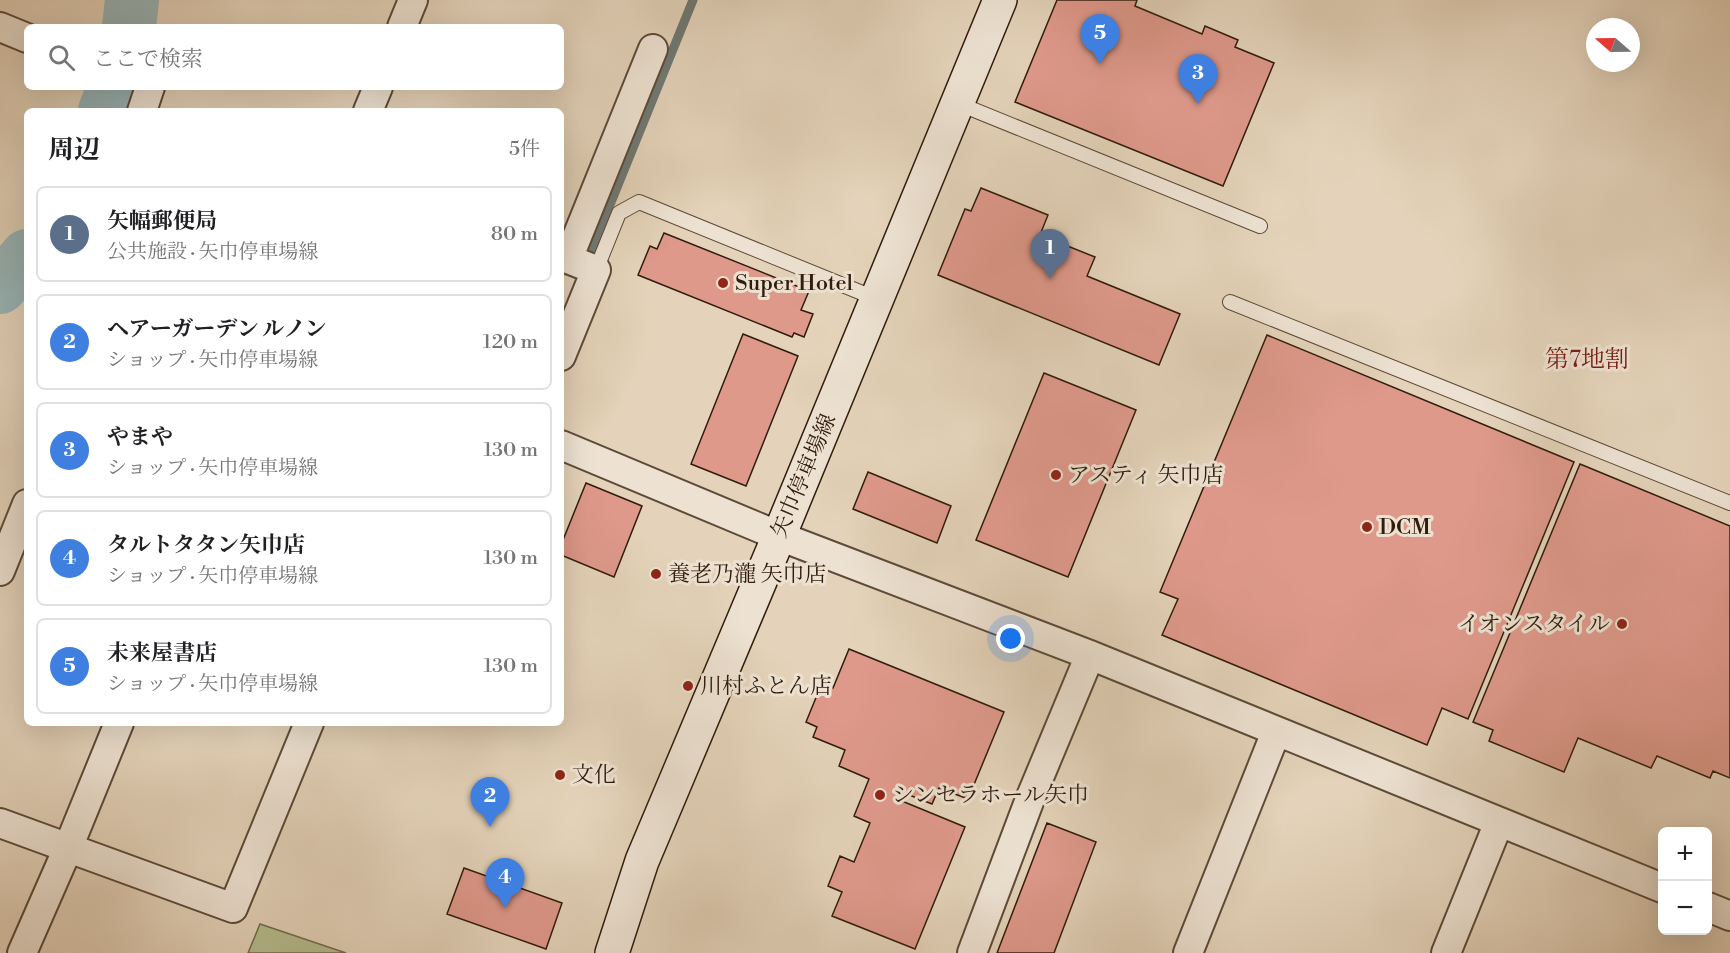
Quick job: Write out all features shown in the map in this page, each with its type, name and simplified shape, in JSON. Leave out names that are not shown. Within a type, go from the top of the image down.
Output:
[{"type":"main road","name":"矢巾停車場線","points":[[612,953],[642,861],[1000,0]]},
{"type":"street","points":[[403,24],[413,0]]},
{"type":"street","points":[[0,27],[24,37]]},
{"type":"street","points":[[564,346],[588,267],[568,259],[653,49]]},
{"type":"street","points":[[143,108],[149,90]]},
{"type":"street","points":[[369,108],[377,90]]},
{"type":"street","points":[[564,445],[779,536],[1090,655],[1658,886]]},
{"type":"street","points":[[0,570],[24,511]]},
{"type":"street","points":[[972,953],[1030,799],[1090,655]]},
{"type":"street","points":[[22,953],[118,726]]},
{"type":"street","points":[[0,823],[233,908],[308,726]]},
{"type":"street","points":[[1188,953],[1276,732]]},
{"type":"street","points":[[1446,953],[1499,822]]},
{"type":"street","points":[[1712,909],[1730,916]]},
{"type":"lane","points":[[957,103],[1260,226]]},
{"type":"lane","points":[[588,267],[619,213],[639,202],[877,299]]},
{"type":"lane","points":[[1230,302],[1730,503]]},
{"type":"green space","points":[[260,924],[346,953],[248,953]]},
{"type":"building","points":[[1057,0],[1137,0],[1135,6],[1202,34],[1205,26],[1238,40],[1235,47],[1274,63],[1223,186],[1015,102]]},
{"type":"building","points":[[981,188],[1048,215],[1040,235],[1095,257],[1087,276],[1180,314],[1159,365],[938,275],[965,209],[971,211]]},
{"type":"building","name":"Super Hotel","points":[[664,233],[809,291],[801,310],[813,314],[804,337],[794,333],[792,337],[638,275],[650,246],[657,249]]},
{"type":"building","points":[[743,334],[798,356],[746,486],[691,464]]},
{"type":"building","name":"DCM","points":[[1267,335],[1574,462],[1468,719],[1442,708],[1427,745],[1162,635],[1178,599],[1160,592]]},
{"type":"building","name":"アスティ 矢巾店","points":[[1044,373],[1136,410],[1068,577],[976,540]]},
{"type":"building","name":"イオンスタイル","points":[[1580,464],[1730,526],[1730,778],[1713,771],[1710,778],[1657,756],[1651,768],[1578,738],[1564,772],[1489,741],[1493,730],[1473,722]]},
{"type":"building","points":[[868,472],[951,506],[937,543],[853,509]]},
{"type":"building","points":[[586,483],[642,506],[614,577],[564,556],[564,538]]},
{"type":"building","name":"シンセラホール矢巾","points":[[849,649],[1004,712],[968,799],[939,788],[932,804],[899,791],[897,799],[965,827],[915,949],[832,916],[842,892],[828,886],[840,856],[854,862],[870,823],[854,816],[869,779],[839,766],[845,750],[813,737],[817,727],[806,722],[822,683],[833,688]]},
{"type":"building","points":[[1047,823],[1096,842],[1054,953],[997,953]]},
{"type":"building","points":[[464,868],[562,903],[546,949],[447,914]]},
{"type":"waterway","points":[[129,24],[132,0]]},
{"type":"waterway","points":[[586,264],[693,0]]},
{"type":"waterway","points":[[106,108],[113,90]]},
{"type":"waterway","points":[[0,287],[24,259]]},
{"type":"place","name":"未来屋書店","points":[[1100,64]]},
{"type":"place","name":"やまや","points":[[1198,104]]},
{"type":"place","name":"矢幅郵便局","points":[[1050,279]]},
{"type":"place","name":"Super Hotel","points":[[723,283]]},
{"type":"place","name":"アスティ 矢巾店","points":[[1056,475]]},
{"type":"place","name":"DCM","points":[[1367,527]]},
{"type":"place","name":"養老乃瀧 矢巾店","points":[[656,574]]},
{"type":"place","name":"イオンスタイル","points":[[1622,624]]},
{"type":"place","name":"川村ふとん店","points":[[688,686]]},
{"type":"place","name":"文化","points":[[560,775]]},
{"type":"place","name":"シンセラホール矢巾","points":[[880,795]]},
{"type":"place","name":"ヘアーガーデン ルノン","points":[[490,827]]},
{"type":"place","name":"タルトタタン矢巾店","points":[[505,908]]},
{"type":"district","name":"第7地割","points":[[1587,360]]}]
